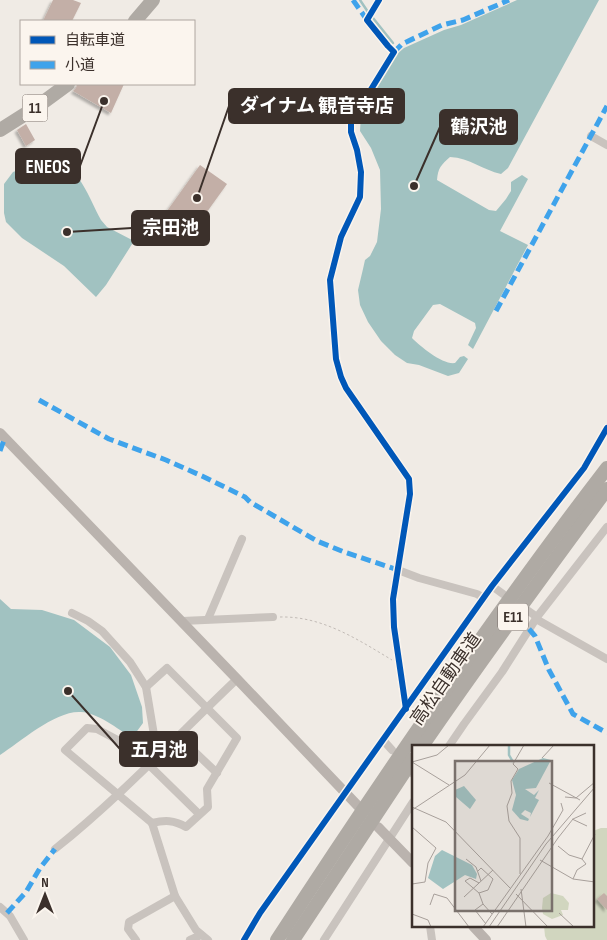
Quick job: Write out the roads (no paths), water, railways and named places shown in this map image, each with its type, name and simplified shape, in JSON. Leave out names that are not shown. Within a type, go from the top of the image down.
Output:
[{"type":"highway","points":[[136,20],[153,0]]},
{"type":"highway","name":"11","points":[[0,130],[67,85]]},
{"type":"highway","name":"高松自動車道","points":[[277,940],[461,666],[528,571],[607,468]]},
{"type":"highway","name":"高松自動車道","points":[[423,745],[529,594],[607,489]]},
{"type":"highway","points":[[294,940],[412,761]]},
{"type":"street","points":[[378,0],[367,20],[394,52],[350,122],[361,172],[360,197],[342,237],[330,280],[336,359],[341,377],[346,388],[409,479],[410,494],[393,599],[394,627],[406,709]]},
{"type":"street","points":[[591,136],[607,145]]},
{"type":"street","points":[[244,940],[260,913],[492,586],[584,468],[607,428]]},
{"type":"street","points":[[0,433],[358,806]]},
{"type":"street","points":[[450,745],[502,672],[537,618],[607,526]]},
{"type":"street","points":[[208,619],[242,539]]},
{"type":"street","points":[[398,570],[477,594],[484,598]]},
{"type":"street","points":[[492,586],[503,594]]},
{"type":"street","points":[[527,610],[537,618],[607,659]]},
{"type":"street","points":[[72,613],[88,621],[107,636],[130,662],[146,687],[155,741],[167,748]]},
{"type":"street","points":[[182,621],[273,617]]},
{"type":"street","points":[[146,687],[167,668],[237,738],[207,789],[208,807],[186,827],[167,820],[152,823]]},
{"type":"street","points":[[55,849],[118,795],[237,679]]},
{"type":"street","points":[[199,814],[152,762],[97,729],[87,728],[65,750],[152,823],[175,896],[196,930],[205,938]]},
{"type":"street","points":[[178,736],[216,773]]},
{"type":"street","points":[[383,740],[392,750]]},
{"type":"street","points":[[324,940],[412,804]]},
{"type":"street","points":[[378,827],[412,862]]},
{"type":"street","points":[[136,940],[128,930],[129,922],[175,896]]},
{"type":"street","points":[[0,906],[10,916],[24,940]]},
{"type":"street","points":[[475,928],[486,940]]},
{"type":"street","points":[[190,940],[205,938]]},
{"type":"water","points":[[517,0],[599,0],[508,168],[501,174],[464,160],[450,157],[438,172],[437,180],[489,210],[496,211],[511,191],[511,182],[522,175],[528,179],[500,231],[528,245],[473,349],[468,345],[476,328],[475,323],[440,304],[433,305],[414,331],[412,338],[438,358],[450,363],[455,363],[460,357],[464,356],[468,359],[459,373],[448,376],[419,365],[407,363],[395,355],[381,341],[368,322],[360,305],[358,290],[365,260],[370,256],[377,242],[381,209],[380,170],[371,148],[360,131],[361,115],[396,55],[404,48]]},
{"type":"water","points":[[56,158],[78,177],[101,220],[107,227],[134,241],[106,285],[96,297],[64,266],[22,238],[6,222],[4,213],[4,184],[13,172],[45,160]]},
{"type":"water","points":[[0,599],[11,609],[42,610],[74,620],[110,647],[131,675],[142,707],[143,723],[132,738],[94,715],[81,712],[71,713],[50,721],[0,755]]},
{"type":"waterway","points":[[360,0],[368,12]]},
{"type":"waterway","points":[[373,18],[393,43]]},
{"type":"place","name":"ENEOS","points":[[104,101]]},
{"type":"place","name":"鶴沢池","points":[[414,186]]},
{"type":"place","name":"ダイナム 観音寺店","points":[[197,198]]},
{"type":"place","name":"宗田池","points":[[67,232]]},
{"type":"place","name":"五月池","points":[[68,691]]}]
